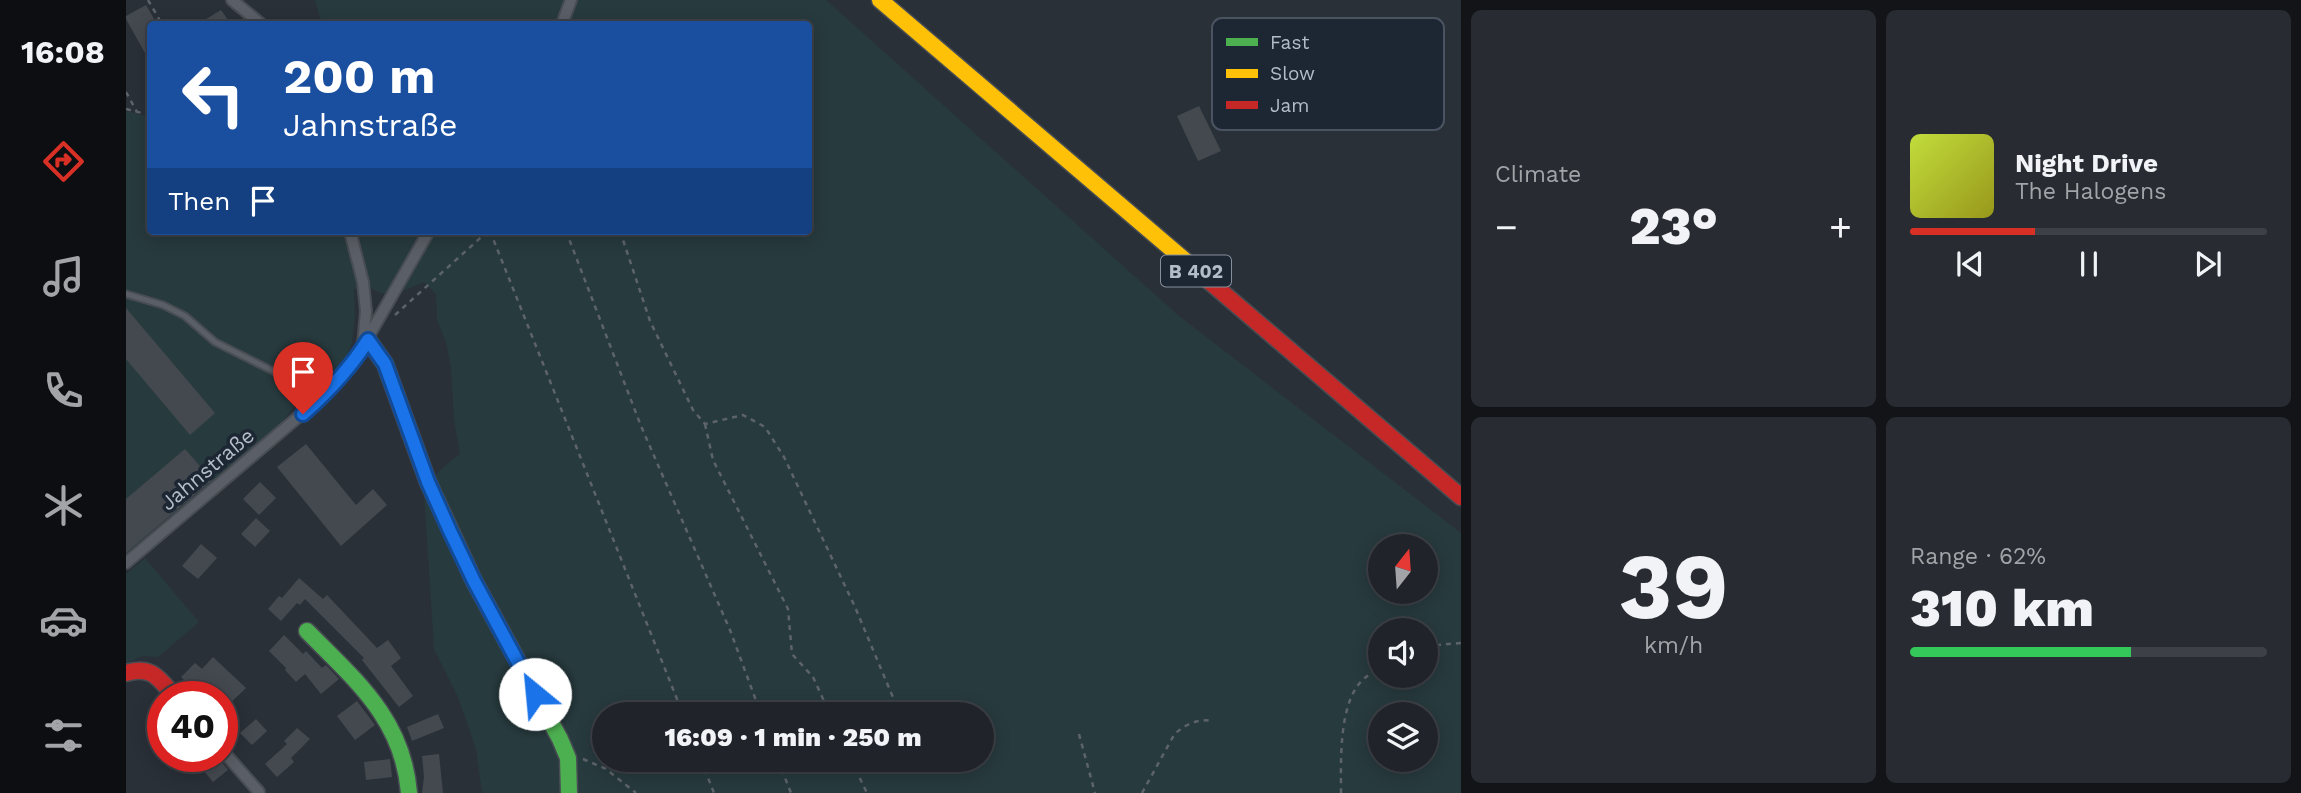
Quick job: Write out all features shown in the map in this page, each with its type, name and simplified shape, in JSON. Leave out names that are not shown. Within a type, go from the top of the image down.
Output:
[{"type":"main road","name":"B 402","points":[[880,0],[1461,497]]},
{"type":"main road","points":[[365,344],[385,364],[428,482],[474,581],[565,751],[568,758],[569,793]]},
{"type":"main road","points":[[307,631],[374,703],[395,736],[403,759],[409,793]]},
{"type":"main road","points":[[126,673],[136,669],[154,674],[160,681]]},
{"type":"street","points":[[232,0],[257,21]]},
{"type":"street","points":[[563,21],[571,0]]},
{"type":"street","points":[[351,235],[363,282],[365,344]]},
{"type":"street","name":"Jahnstraße","points":[[126,564],[323,396],[351,367],[427,235]]},
{"type":"street","points":[[238,768],[259,792]]},
{"type":"lane","points":[[126,295],[163,305],[186,316],[215,342],[323,396]]},
{"type":"path","points":[[148,0],[160,21]]},
{"type":"path","points":[[126,92],[137,112]]},
{"type":"path","points":[[126,109],[147,114]]},
{"type":"path","points":[[387,322],[485,235]]},
{"type":"path","points":[[491,235],[678,702]]},
{"type":"path","points":[[568,235],[641,426],[730,630],[757,702]]},
{"type":"path","points":[[621,235],[650,321],[693,410],[705,424],[713,460],[788,608],[792,654],[813,677],[824,702]]},
{"type":"path","points":[[705,424],[743,415],[765,427],[785,457],[895,702]]},
{"type":"path","points":[[1438,645],[1461,643]]},
{"type":"path","points":[[1341,793],[1341,750],[1347,705],[1368,676]]},
{"type":"path","points":[[1142,793],[1181,727],[1205,719],[1211,721]]},
{"type":"path","points":[[1079,734],[1095,793]]},
{"type":"path","points":[[565,751],[606,769],[636,793]]},
{"type":"path","points":[[706,772],[714,793]]},
{"type":"path","points":[[783,772],[791,793]]},
{"type":"path","points":[[857,772],[867,793]]},
{"type":"green space","points":[[315,0],[826,0],[1179,316],[1461,533],[1461,793],[482,793],[476,749],[458,697],[434,649],[424,492],[435,475],[460,454],[454,420],[451,367],[446,342],[437,320],[436,294],[424,282],[390,293],[377,292],[372,288],[354,289],[352,342],[347,356],[326,384],[307,389],[280,425],[126,558],[126,111],[147,116],[147,235],[812,235],[812,21],[321,21]]},
{"type":"green space","points":[[145,558],[199,622],[158,657],[143,656],[126,663],[126,574]]},
{"type":"building","points":[[146,5],[155,21],[147,21],[147,57],[126,19],[126,16]]},
{"type":"building","points":[[221,10],[229,21],[203,21]]},
{"type":"building","points":[[1199,106],[1221,151],[1198,161],[1177,116]]},
{"type":"building","points":[[126,308],[215,413],[190,435],[126,359]]},
{"type":"building","points":[[306,444],[356,505],[373,489],[387,505],[341,546],[277,467]]},
{"type":"building","points":[[185,449],[212,480],[126,553],[126,499]]},
{"type":"building","points":[[260,482],[276,498],[259,515],[243,499]]},
{"type":"building","points":[[256,518],[270,531],[255,547],[241,534]]},
{"type":"building","points":[[201,544],[217,558],[198,579],[182,566]]},
{"type":"building","points":[[299,578],[323,599],[327,595],[377,648],[388,640],[401,658],[391,666],[413,696],[399,707],[362,660],[364,658],[305,599],[300,605],[297,603],[281,621],[268,609],[279,596],[282,598]]},
{"type":"building","points":[[284,635],[303,654],[306,651],[322,668],[326,665],[339,679],[321,694],[305,674],[296,682],[269,651]]},
{"type":"building","points":[[213,657],[246,688],[238,696],[238,681],[185,681],[181,677],[195,663],[202,669]]},
{"type":"building","points":[[357,701],[375,725],[355,740],[337,716]]},
{"type":"building","points":[[438,714],[444,728],[412,741],[407,727]]},
{"type":"building","points":[[256,719],[267,731],[252,745],[240,733]]},
{"type":"building","points":[[297,728],[310,739],[291,758],[294,762],[277,777],[265,764],[287,744],[284,741]]},
{"type":"building","points":[[439,754],[443,793],[422,793],[422,756]]},
{"type":"building","points":[[390,759],[392,777],[366,780],[364,762]]},
{"type":"building","points":[[205,772],[226,772],[213,782]]},
{"type":"traffic: fast","points":[[368,340],[385,364],[428,482],[474,581],[560,739],[568,758],[569,793]]},
{"type":"traffic: fast","points":[[307,631],[359,685],[387,722],[405,767],[409,793]]},
{"type":"traffic: slow","points":[[880,0],[1209,281]]},
{"type":"traffic: jam","points":[[1209,281],[1461,497]]},
{"type":"traffic: jam","points":[[126,673],[148,672],[161,681]]},
{"type":"route","points":[[303,414],[351,367],[368,340],[385,364],[428,482],[450,531],[535,694]]}]
